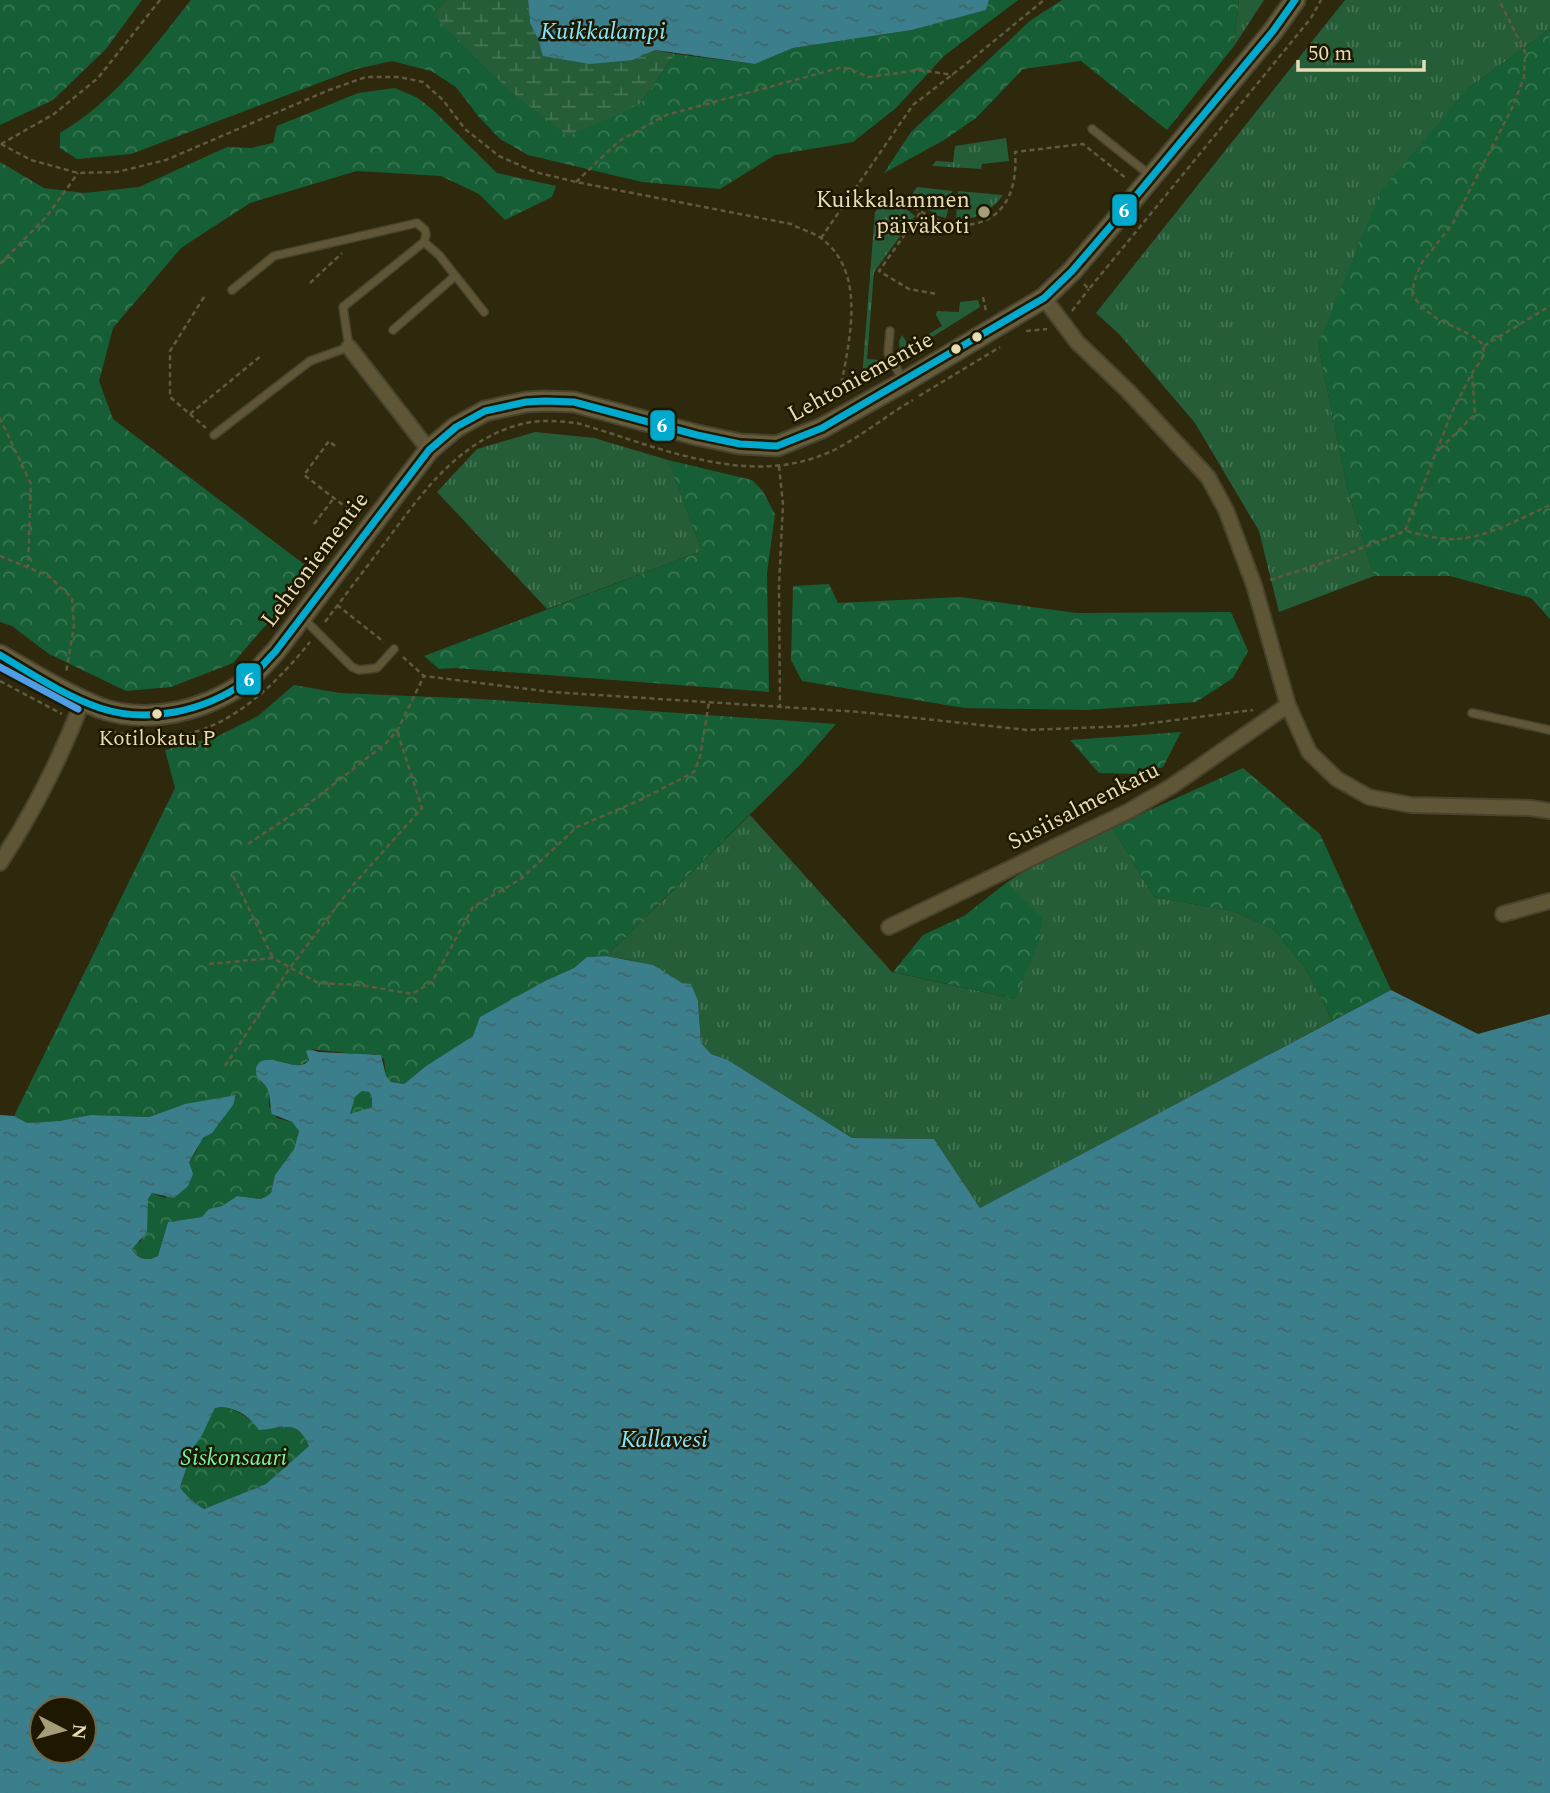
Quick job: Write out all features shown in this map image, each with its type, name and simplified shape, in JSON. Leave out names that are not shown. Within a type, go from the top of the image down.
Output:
[{"type":"street","name":"Lehtoniementie","points":[[0,655],[103,709],[147,716],[179,712],[218,698],[245,681],[275,653],[429,450],[456,427],[485,411],[526,402],[574,402],[697,435],[740,444],[777,446],[822,428],[1044,298],[1072,271],[1296,0]]},
{"type":"street","points":[[1044,298],[1077,342],[1128,391],[1208,477],[1226,510],[1254,585],[1288,705],[1308,752],[1337,779],[1369,797],[1411,805],[1519,807],[1550,811]]},
{"type":"street","points":[[349,347],[429,450]]},
{"type":"street","points":[[0,863],[15,841],[83,700]]},
{"type":"street","name":"Susiisalmenkatu","points":[[889,927],[1129,811],[1172,786],[1288,705]]},
{"type":"street","points":[[1503,914],[1550,901]]},
{"type":"lane","points":[[1092,129],[1151,177]]},
{"type":"lane","points":[[214,435],[310,361],[349,347],[343,307],[424,242],[425,230],[417,223],[274,256],[232,290]]},
{"type":"lane","points":[[424,242],[439,255],[484,312]]},
{"type":"lane","points":[[393,330],[455,276]]},
{"type":"lane","points":[[890,331],[888,354],[904,382]]},
{"type":"lane","points":[[302,617],[352,667],[359,670],[377,668],[394,649]]},
{"type":"lane","points":[[1472,713],[1550,730]]},
{"type":"path","points":[[1,144],[54,114],[98,78],[160,0]]},
{"type":"path","points":[[821,238],[913,105],[1044,0]]},
{"type":"path","points":[[1072,271],[1089,289],[1311,18],[1321,0]]},
{"type":"path","points":[[1484,346],[1476,337],[1425,311],[1412,295],[1421,264],[1453,223],[1513,106],[1524,77],[1525,52],[1499,0]]},
{"type":"path","points":[[576,182],[619,141],[666,115],[843,67],[869,77],[919,70],[953,75]]},
{"type":"path","points":[[1,144],[31,160],[78,173],[117,172],[166,160],[329,90],[366,77],[399,77],[423,82],[443,100],[465,129],[499,156],[535,172],[791,225],[821,238],[840,260],[848,277],[853,302],[839,401]]},
{"type":"path","points":[[907,202],[920,213],[948,224],[976,224],[999,211],[1012,190],[1016,168],[1015,152],[1083,144],[1132,184]]},
{"type":"path","points":[[0,264],[47,216],[78,173]]},
{"type":"path","points":[[920,213],[879,271],[908,289],[937,294]]},
{"type":"path","points":[[310,284],[360,236]]},
{"type":"path","points":[[204,297],[170,351],[170,397],[214,435]]},
{"type":"path","points":[[983,297],[987,316]]},
{"type":"path","points":[[1484,346],[1550,306]]},
{"type":"path","points":[[111,731],[133,738],[168,738],[191,734],[231,717],[261,696],[294,662],[440,472],[471,447],[495,433],[520,424],[554,421],[577,424],[743,468],[804,462],[836,449],[893,411],[1008,342]]},
{"type":"path","points":[[1405,531],[1452,412],[1482,359],[1484,346]]},
{"type":"path","points":[[190,414],[262,355]]},
{"type":"path","points":[[1438,451],[1475,414],[1472,373]]},
{"type":"path","points":[[0,418],[31,484],[28,567]]},
{"type":"path","points":[[335,446],[329,441],[304,475],[360,518]]},
{"type":"path","points":[[779,466],[783,504],[779,585],[780,706]]},
{"type":"path","points":[[314,524],[334,498]]},
{"type":"path","points":[[1254,585],[1334,559],[1405,531],[1429,537],[1457,539],[1491,531],[1550,505]]},
{"type":"path","points":[[0,556],[49,576],[72,598],[74,626],[66,676]]},
{"type":"path","points":[[338,605],[424,676],[552,692],[860,712],[1027,730],[1129,726],[1288,705]]},
{"type":"path","points":[[248,844],[311,802],[385,744],[397,731],[424,676]]},
{"type":"path","points":[[0,681],[75,720]]},
{"type":"path","points":[[233,876],[273,958],[289,969],[318,983],[361,985],[412,994],[432,982],[473,907],[521,879],[577,827],[638,801],[694,772],[700,757],[709,701]]},
{"type":"path","points":[[225,1066],[289,969],[354,884],[422,808],[397,731]]},
{"type":"path","points":[[209,964],[273,958]]},
{"type":"green space","points":[[0,0],[142,0],[106,49],[53,100],[0,125]]},
{"type":"green space","points":[[191,0],[446,0],[433,15],[640,104],[675,54],[755,64],[793,48],[912,30],[986,10],[989,0],[1018,0],[944,56],[896,108],[853,142],[775,155],[720,189],[642,182],[528,155],[500,139],[456,87],[431,71],[392,61],[356,69],[131,154],[77,159],[60,148],[60,133],[116,90]]},
{"type":"green space","points":[[446,0],[528,0],[530,23],[538,39],[633,60],[655,50],[675,54],[640,104],[568,136],[508,89],[433,15]]},
{"type":"green space","points":[[1062,0],[1239,0],[1234,46],[1167,130],[1081,61],[1023,69],[976,118],[944,140],[884,173],[911,132],[1031,20]]},
{"type":"green space","points":[[1239,0],[1264,0],[1234,46]]},
{"type":"green space","points":[[1345,0],[1550,0],[1550,29],[1466,90],[1318,344],[1347,487],[1374,576],[1279,612],[1259,531],[1195,423],[1120,335],[1096,313]]},
{"type":"green space","points":[[1550,29],[1550,619],[1531,598],[1450,576],[1374,576],[1347,487],[1318,344],[1380,192],[1466,90]]},
{"type":"green space","points":[[395,88],[418,98],[433,110],[497,173],[556,186],[552,197],[505,220],[479,194],[441,176],[357,171],[250,203],[181,248],[113,328],[99,381],[113,419],[313,571],[233,663],[171,687],[126,691],[49,654],[12,626],[0,622],[0,162],[44,188],[84,193],[139,187],[227,147],[251,148],[273,143],[277,126],[358,93]]},
{"type":"green space","points":[[1006,138],[1009,161],[982,164],[981,169],[932,166],[936,161],[953,162],[955,146]]},
{"type":"green space","points":[[917,187],[952,191],[946,218],[938,216],[910,197]]},
{"type":"green space","points":[[958,191],[1003,195],[994,206],[983,213],[971,218],[956,219]]},
{"type":"green space","points":[[888,195],[915,216],[874,272],[867,359],[880,360],[883,366],[862,378],[875,212]]},
{"type":"green space","points":[[978,300],[980,307],[900,357],[899,341],[902,335],[909,346],[942,326],[936,315],[937,311],[959,312],[960,302]]},
{"type":"green space","points":[[535,432],[594,438],[668,460],[702,551],[547,609],[437,492],[477,449]]},
{"type":"green space","points":[[668,460],[752,480],[762,490],[775,514],[767,573],[769,692],[439,669],[424,656],[702,551]]},
{"type":"green space","points":[[829,584],[838,603],[960,597],[1076,613],[1231,612],[1248,651],[1233,678],[1196,702],[1087,710],[964,708],[802,681],[791,660],[793,586]]},
{"type":"green space","points":[[294,685],[340,693],[481,699],[836,724],[801,764],[606,956],[587,957],[574,968],[547,980],[404,1084],[391,1082],[386,1076],[384,1059],[375,1054],[309,1049],[309,1059],[303,1064],[280,1063],[260,1080],[269,1089],[269,1106],[277,1118],[292,1122],[299,1131],[294,1149],[275,1175],[271,1193],[261,1199],[237,1196],[222,1206],[210,1209],[202,1217],[168,1222],[158,1256],[144,1258],[132,1249],[133,1245],[141,1241],[148,1199],[152,1193],[165,1198],[200,1142],[219,1124],[237,1096],[179,1106],[149,1117],[91,1115],[27,1123],[14,1116],[175,788],[165,750],[216,737],[258,716]]},
{"type":"green space","points":[[1181,732],[1163,767],[1140,774],[1099,773],[1070,740]]},
{"type":"green space","points":[[1243,768],[1320,834],[1391,990],[1332,1021],[1306,969],[1274,929],[1233,911],[1154,897],[1112,827]]},
{"type":"green space","points":[[750,815],[892,972],[1015,999],[1042,918],[1006,883],[1029,868],[1112,827],[1154,897],[1233,911],[1274,929],[1306,969],[1332,1021],[980,1208],[934,1139],[852,1138],[728,1060],[711,1054],[701,1043],[698,1001],[667,973],[635,961],[606,956]]},
{"type":"green space","points":[[1006,883],[1042,917],[1039,942],[1015,999],[893,972],[923,935],[964,916]]},
{"type":"green space","points":[[362,1091],[369,1092],[372,1096],[372,1107],[349,1115],[355,1097]]},
{"type":"green space","name":"Siskonsaari","points":[[221,1407],[240,1413],[266,1429],[292,1427],[309,1446],[266,1484],[204,1509],[180,1487],[186,1469],[186,1458],[215,1408]]},
{"type":"water","name":"Kuikkalampi","points":[[528,0],[989,0],[986,10],[912,30],[793,48],[755,64],[655,50],[633,60],[590,64],[543,56],[530,23]]},
{"type":"water","name":"Kallavesi","points":[[606,956],[653,965],[682,983],[691,984],[698,1001],[701,1043],[711,1054],[728,1060],[852,1138],[934,1139],[980,1208],[1391,990],[1478,1034],[1550,1014],[1550,1793],[0,1793],[0,1115],[14,1116],[27,1123],[91,1115],[149,1117],[185,1104],[236,1095],[233,1105],[212,1133],[203,1138],[189,1162],[193,1174],[188,1186],[174,1198],[152,1193],[148,1199],[147,1232],[132,1249],[140,1257],[154,1258],[158,1256],[168,1222],[202,1217],[209,1209],[222,1206],[237,1196],[261,1199],[271,1193],[275,1175],[294,1149],[299,1131],[292,1122],[272,1114],[268,1090],[256,1074],[258,1063],[268,1060],[303,1064],[309,1060],[306,1051],[309,1049],[319,1052],[381,1055],[386,1076],[391,1082],[404,1084],[426,1066],[473,1036],[480,1017],[574,968],[587,957]],"holes":[[[362,1091],[369,1092],[372,1096],[372,1107],[350,1114],[355,1097]],[[215,1408],[238,1411],[259,1430],[294,1428],[300,1431],[309,1446],[266,1484],[204,1509],[180,1487],[186,1469],[186,1457],[201,1437]]]},
{"type":"transit line","name":"6","points":[[0,655],[74,697],[118,713],[156,715],[175,712],[228,693],[248,679],[275,652],[429,450],[456,427],[485,411],[526,402],[574,402],[697,435],[740,444],[777,446],[822,428],[1044,298],[1072,271],[1115,221],[1273,31],[1295,0]]},
{"type":"transit line","points":[[0,667],[78,709]]},
{"type":"place","name":"Kuikkalammen päiväkoti","points":[[984,212]]},
{"type":"place","name":"Kotilokatu P","points":[[157,714]]}]
